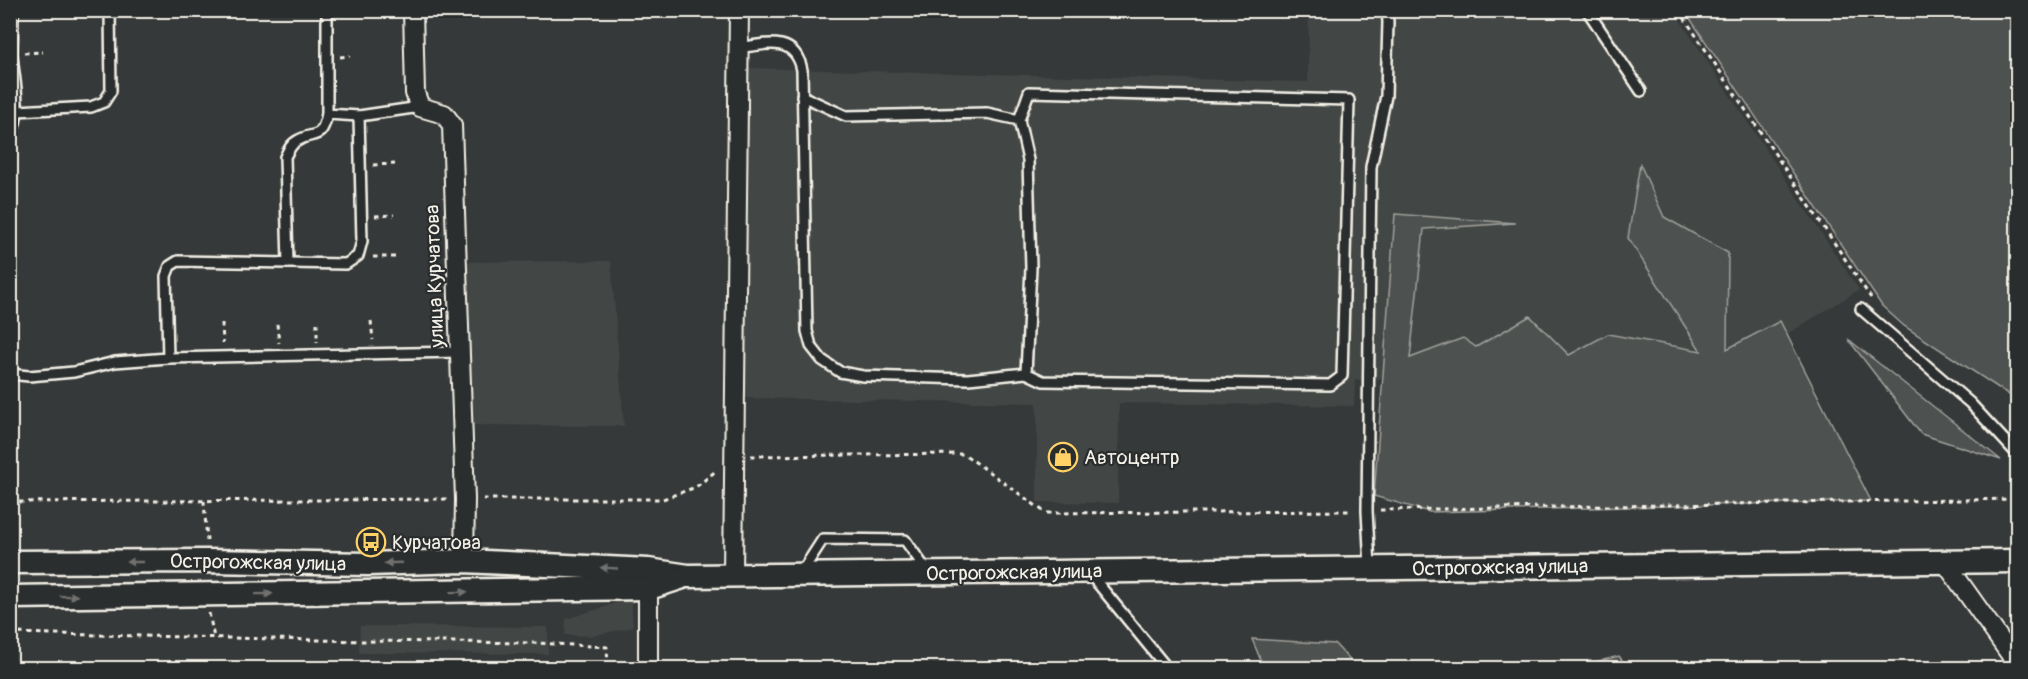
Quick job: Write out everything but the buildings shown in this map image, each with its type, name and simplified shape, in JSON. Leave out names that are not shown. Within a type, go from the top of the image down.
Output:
[{"type":"street","points":[[413,10],[415,93],[420,107]]},
{"type":"street","points":[[733,575],[739,10]]},
{"type":"street","name":"улица Курчатова","points":[[420,107],[444,114],[452,125],[465,499],[464,561]]},
{"type":"street","name":"Острогожская улица","points":[[10,562],[208,561],[368,564],[464,561],[649,579],[800,574],[2018,561]]},
{"type":"street","points":[[1945,562],[2018,665]]},
{"type":"street","points":[[10,597],[649,579],[648,669]]},
{"type":"lane","points":[[10,136],[14,130],[17,111],[11,53],[13,10]]},
{"type":"lane","points":[[17,111],[91,107],[104,102],[111,91],[110,10]]},
{"type":"lane","points":[[288,263],[285,157],[290,147],[298,140],[317,135],[325,125],[327,114],[327,10]]},
{"type":"lane","points":[[1370,568],[1367,511],[1371,167],[1386,96],[1387,10]]},
{"type":"lane","points":[[1587,10],[1641,91]]},
{"type":"lane","points":[[738,48],[770,44],[792,48],[800,58],[807,331],[812,346],[822,360],[840,372],[863,376],[968,379],[1026,372],[1043,381],[1330,385],[1342,376],[1349,100],[1029,92],[1019,120],[1028,160],[1031,244],[1026,372]]},
{"type":"lane","points":[[802,96],[846,116],[987,113],[1019,120]]},
{"type":"lane","points":[[327,114],[359,116],[420,107]]},
{"type":"lane","points":[[168,358],[166,276],[170,266],[178,261],[346,264],[358,256],[362,241],[359,116]]},
{"type":"lane","points":[[1861,309],[1970,403],[2018,455]]},
{"type":"lane","points":[[10,374],[29,376],[74,372],[115,362],[168,358],[459,352]]},
{"type":"lane","points":[[800,574],[823,539],[906,540],[928,573]]},
{"type":"lane","points":[[1088,571],[1167,669]]},
{"type":"path","points":[[1679,10],[1873,301],[1883,330]]},
{"type":"path","points":[[11,53],[43,52]]},
{"type":"path","points":[[360,165],[395,164]]},
{"type":"path","points":[[362,217],[394,215]]},
{"type":"path","points":[[358,256],[395,257]]},
{"type":"path","points":[[371,321],[374,354]]},
{"type":"path","points":[[317,322],[318,355]]},
{"type":"path","points":[[222,323],[224,357]]},
{"type":"path","points":[[277,324],[280,356]]},
{"type":"path","points":[[10,502],[663,499],[696,487],[733,456],[963,454],[1046,513],[1367,511]]},
{"type":"path","points":[[1382,510],[2018,500]]},
{"type":"path","points":[[10,633],[536,643],[608,647],[608,669]]},
{"type":"path","points":[[1019,662],[1021,669]]},
{"type":"shaded area","points":[[1309,11],[1674,11],[1859,290],[1735,366],[1355,380],[1354,406],[1119,403],[1118,503],[1037,502],[1037,403],[743,398],[747,68],[1308,82]]},
{"type":"shaded area","points":[[1685,11],[2017,11],[2017,400],[1904,326],[1882,306]]},
{"type":"shaded area","points":[[1640,164],[1664,217],[1728,253],[1727,349],[1780,321],[1871,501],[1429,512],[1374,496],[1395,214],[1515,223],[1424,229],[1410,358],[1463,338],[1476,347],[1530,316],[1569,355],[1608,334],[1701,351],[1628,238]]},
{"type":"shaded area","points":[[611,261],[624,426],[469,425],[465,262]]},
{"type":"shaded area","points":[[1848,339],[2001,460],[1921,434]]},
{"type":"shaded area","points":[[631,596],[633,627],[592,636],[565,635],[566,619]]},
{"type":"shaded area","points":[[360,626],[548,627],[548,654],[359,653]]},
{"type":"shaded area","points":[[1252,639],[1335,644],[1357,668],[1264,668]]},
{"type":"shaded area","points":[[1619,656],[1628,668],[1572,668]]},
{"type":"place","name":"Автоцентр","points":[[1063,457]]},
{"type":"place","name":"Курчатова","points":[[371,542]]}]
